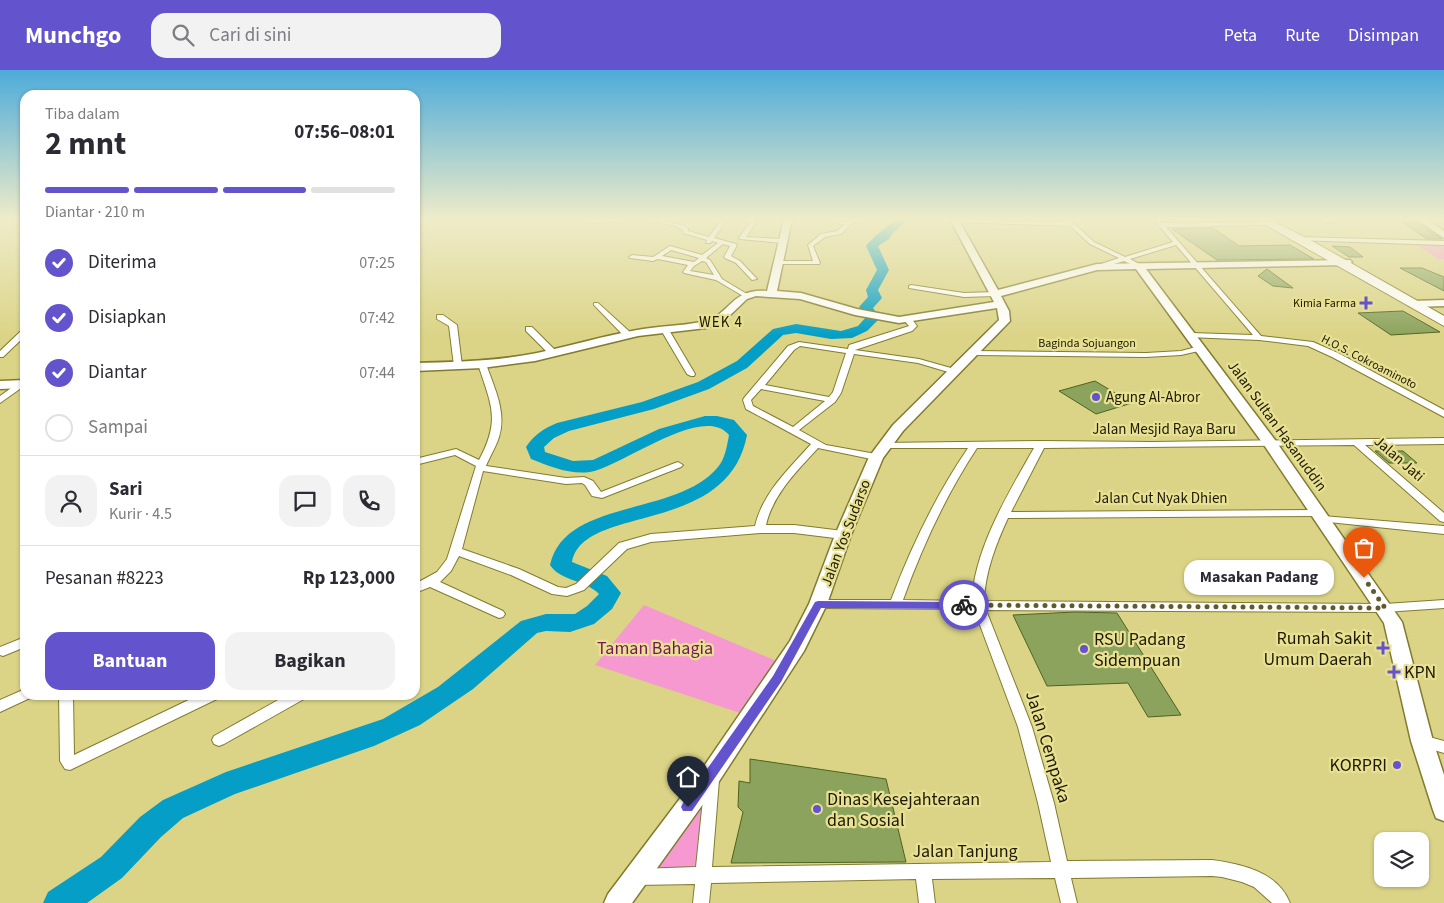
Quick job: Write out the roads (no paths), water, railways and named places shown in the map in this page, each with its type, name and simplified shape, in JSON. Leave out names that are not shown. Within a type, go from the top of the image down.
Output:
[{"type":"highway","points":[[1338,258],[1444,322]]},
{"type":"highway","points":[[1416,304],[1444,317]]},
{"type":"street","points":[[638,258],[653,260],[656,258],[697,264],[702,258]]},
{"type":"street","points":[[704,258],[718,278]]},
{"type":"street","points":[[729,258],[738,262],[754,279]]},
{"type":"street","points":[[772,293],[780,258]]},
{"type":"street","points":[[779,263],[817,263],[815,258]]},
{"type":"street","points":[[975,258],[997,299]]},
{"type":"street","points":[[902,320],[997,299],[1125,258],[1139,266]]},
{"type":"street","points":[[1190,258],[1259,338]]},
{"type":"street","points":[[1097,267],[1344,262]]},
{"type":"street","points":[[692,264],[686,272],[718,278],[746,295],[772,293],[801,296],[855,312],[902,320],[913,326],[909,329],[858,343],[849,351],[842,382],[832,400],[793,431]]},
{"type":"street","name":"Jalan Sultan Hasanuddin","points":[[1139,266],[1270,443],[1394,622],[1422,741],[1444,810]]},
{"type":"street","points":[[911,287],[997,299]]},
{"type":"street","points":[[420,367],[482,364],[553,353],[628,335],[697,327],[714,323],[746,295]]},
{"type":"street","name":"Jalan Yos Sudarso","points":[[617,903],[713,772],[777,679],[797,646],[818,604],[843,535],[880,451],[1004,321],[1004,311],[997,299]]},
{"type":"street","points":[[1416,304],[1444,303]]},
{"type":"street","points":[[596,304],[628,335]]},
{"type":"street","points":[[440,317],[453,325],[458,366]]},
{"type":"street","points":[[529,328],[553,353]]},
{"type":"street","points":[[665,330],[690,374]]},
{"type":"street","name":"H.O.S. Cokroaminoto","points":[[1191,335],[1299,342],[1325,350],[1444,414]]},
{"type":"street","points":[[0,355],[20,337]]},
{"type":"street","points":[[832,400],[759,386],[791,348],[797,345],[813,345],[924,362],[955,372]]},
{"type":"street","name":"Baginda Sojuangon","points":[[974,354],[1146,355],[1181,353],[1200,348]]},
{"type":"street","points":[[420,587],[430,582],[448,567],[455,551],[480,467],[492,444],[497,423],[496,410],[482,364]]},
{"type":"street","points":[[0,385],[20,384]]},
{"type":"street","points":[[0,400],[20,386]]},
{"type":"street","name":"Jalan Mesjid Raya Baru","points":[[759,386],[747,400],[747,405],[816,444],[880,451],[1041,444],[1444,441]]},
{"type":"street","name":"Jalan Jati","points":[[1356,442],[1442,515]]},
{"type":"street","points":[[760,529],[766,508],[773,496],[816,444]]},
{"type":"street","points":[[978,605],[978,589],[1004,515],[1041,444]]},
{"type":"street","points":[[895,605],[947,487],[974,446]]},
{"type":"street","points":[[420,461],[456,452],[480,467],[566,481],[584,480],[589,483],[595,493],[602,495],[678,465]]},
{"type":"street","name":"Jalan Cut Nyak Dhien","points":[[1004,515],[1321,516],[1444,530]]},
{"type":"street","points":[[455,551],[515,572],[556,591],[571,591],[582,585],[623,546],[651,538],[760,529],[794,529],[843,535]]},
{"type":"street","points":[[430,582],[499,614]]},
{"type":"street","points":[[818,604],[1385,608],[1444,604]]},
{"type":"street","name":"Jalan Cempaka","points":[[978,605],[1024,727],[1046,803],[1069,903]]},
{"type":"street","points":[[3,651],[20,644]]},
{"type":"street","points":[[0,706],[20,696]]},
{"type":"street","points":[[66,700],[67,761],[70,764],[202,700]]},
{"type":"street","points":[[219,740],[290,700]]},
{"type":"street","points":[[1422,741],[1444,747]]},
{"type":"street","points":[[701,903],[713,772]]},
{"type":"street","name":"Jalan Tanjung","points":[[636,877],[922,870],[1062,871],[1212,868],[1236,870],[1259,880],[1282,903]]},
{"type":"street","points":[[922,870],[927,903]]},
{"type":"waterway","points":[[59,903],[90,884],[111,868],[157,820],[173,809],[226,785],[337,748],[392,727],[411,718],[447,695],[529,627],[546,622],[578,622],[595,612],[606,601],[610,593],[594,579],[561,565],[564,552],[573,540],[587,531],[604,524],[670,504],[707,486],[725,470],[733,453],[738,435],[728,424],[717,421],[692,423],[665,432],[605,462],[588,467],[573,467],[537,455],[535,447],[537,444],[548,434],[563,427],[660,402],[711,382],[735,370],[758,351],[770,337],[783,330],[808,330],[841,336],[863,329],[873,318],[866,307],[875,298],[872,290],[883,270],[877,258]]},
{"type":"place","name":"Kimia Farma","points":[[1366,303]]},
{"type":"place","name":"Agung Al-Abror","points":[[1096,397]]},
{"type":"place","name":"Masakan Padang","points":[[1364,578]]},
{"type":"place","name":"Rumah Sakit Umum Daerah","points":[[1383,648]]},
{"type":"place","name":"RSU Padang Sidempuan","points":[[1084,649]]},
{"type":"place","name":"KPN","points":[[1394,672]]},
{"type":"place","name":"KORPRI","points":[[1397,765]]},
{"type":"place","name":"Dinas Kesejahteraan dan Sosial","points":[[817,809]]},
{"type":"district","name":"WEK 4","points":[[721,322]]},
{"type":"park label","name":"Taman Bahagia","points":[[655,648]]}]
